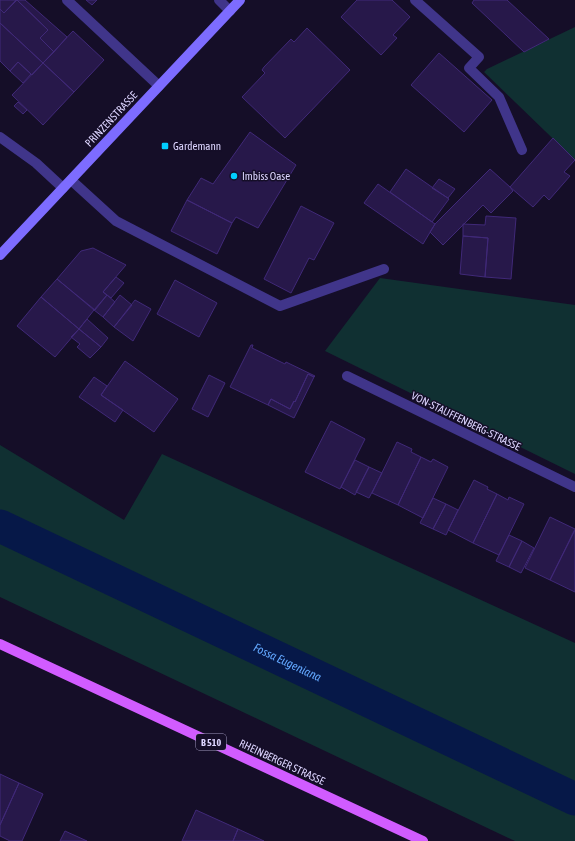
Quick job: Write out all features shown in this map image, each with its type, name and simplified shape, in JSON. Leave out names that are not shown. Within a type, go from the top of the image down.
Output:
[{"type":"main road","name":"PRINZENSTRASSE","points":[[0,255],[240,0]]},
{"type":"main road","name":"RHEINBERGER STRASSE","points":[[0,644],[423,841]]},
{"type":"street","points":[[67,0],[159,86]]},
{"type":"street","points":[[218,0],[230,11]]},
{"type":"street","points":[[415,0],[478,57],[469,68],[500,97],[522,150]]},
{"type":"street","points":[[0,137],[36,163],[63,188]]},
{"type":"street","points":[[70,180],[116,221],[280,306],[384,269]]},
{"type":"street","name":"VON-STAUFFENBERG-STRASSE","points":[[347,376],[575,486]]},
{"type":"green space","points":[[575,27],[575,160],[484,72],[487,69]]},
{"type":"green space","points":[[380,278],[575,305],[575,474],[325,351]]},
{"type":"green space","points":[[0,445],[124,520],[162,454],[575,643],[575,841],[515,841],[0,597]]},
{"type":"building","points":[[0,0],[16,0],[4,13],[0,9]]},
{"type":"building","points":[[17,0],[25,0],[67,37],[54,52],[40,38],[48,30]]},
{"type":"building","points":[[17,0],[48,30],[40,38],[54,52],[43,63],[0,23],[0,9],[4,13]]},
{"type":"building","points":[[86,0],[97,0],[92,5]]},
{"type":"building","points":[[357,0],[392,0],[410,17],[393,35],[397,38],[381,55],[341,17]]},
{"type":"building","points":[[474,0],[507,0],[549,39],[524,52],[472,3]]},
{"type":"building","points":[[0,23],[43,63],[32,75],[18,62],[10,71],[0,61]]},
{"type":"building","points":[[307,28],[350,70],[285,138],[242,97],[265,73],[262,70],[264,67],[291,39],[294,42]]},
{"type":"building","points":[[73,31],[104,60],[74,92],[43,63]]},
{"type":"building","points":[[439,53],[492,100],[464,132],[411,85]]},
{"type":"building","points":[[18,62],[31,74],[23,83],[10,71]]},
{"type":"building","points":[[43,63],[74,92],[43,125],[12,95]]},
{"type":"building","points":[[18,102],[27,110],[23,114],[14,106]]},
{"type":"building","points":[[250,132],[296,165],[258,228],[236,217],[232,223],[187,200],[201,178],[213,184]]},
{"type":"building","points":[[553,138],[575,160],[564,172],[570,176],[549,200],[544,195],[533,207],[510,187]]},
{"type":"building","points":[[406,169],[449,199],[432,222],[390,192]]},
{"type":"building","points":[[490,169],[513,191],[491,213],[483,205],[443,245],[430,232],[435,224]]},
{"type":"building","points":[[439,179],[455,189],[448,198],[432,188]]},
{"type":"building","points":[[378,184],[435,224],[423,244],[364,203]]},
{"type":"building","points":[[187,200],[232,223],[217,254],[171,231]]},
{"type":"building","points":[[301,206],[334,223],[314,260],[309,258],[291,293],[264,279]]},
{"type":"building","points":[[486,216],[516,218],[511,279],[485,277],[488,238],[463,236],[463,224],[485,225]]},
{"type":"building","points":[[463,236],[488,238],[485,277],[460,274]]},
{"type":"building","points":[[93,248],[126,265],[103,292],[107,295],[95,310],[57,279],[81,251]]},
{"type":"building","points":[[116,277],[124,283],[111,298],[103,292]]},
{"type":"building","points":[[57,279],[94,310],[79,329],[41,297]]},
{"type":"building","points":[[175,280],[217,303],[199,337],[157,314]]},
{"type":"building","points":[[107,295],[115,302],[103,317],[94,310]]},
{"type":"building","points":[[120,295],[132,305],[114,327],[103,317]]},
{"type":"building","points":[[41,297],[79,329],[55,357],[17,326]]},
{"type":"building","points":[[135,300],[151,309],[133,341],[114,327]]},
{"type":"building","points":[[87,319],[108,338],[101,347],[79,329]]},
{"type":"building","points":[[79,329],[101,347],[90,358],[77,347],[80,344],[71,337]]},
{"type":"building","points":[[251,345],[253,345],[252,348],[285,364],[286,362],[315,376],[314,377],[308,374],[295,402],[294,401],[290,409],[271,399],[268,405],[230,387]]},
{"type":"building","points":[[125,361],[178,399],[154,432],[101,395]]},
{"type":"building","points":[[308,374],[314,377],[294,418],[268,405],[271,399],[290,409],[294,401],[295,402]]},
{"type":"building","points":[[209,375],[225,383],[208,417],[192,409]]},
{"type":"building","points":[[94,377],[107,386],[101,395],[123,410],[115,422],[79,397]]},
{"type":"building","points":[[331,421],[365,439],[340,489],[305,472]]},
{"type":"building","points":[[397,442],[412,449],[411,452],[421,457],[398,505],[372,493]]},
{"type":"building","points":[[421,457],[431,462],[433,459],[448,467],[423,518],[398,505]]},
{"type":"building","points":[[355,460],[369,467],[355,495],[341,487]]},
{"type":"building","points":[[369,467],[382,473],[369,498],[356,492]]},
{"type":"building","points":[[474,480],[488,487],[487,489],[497,494],[473,543],[448,530]]},
{"type":"building","points":[[497,494],[508,500],[509,497],[524,504],[499,555],[473,543]]},
{"type":"building","points":[[433,498],[446,504],[433,529],[420,523]]},
{"type":"building","points":[[446,504],[458,510],[446,535],[433,529]]},
{"type":"building","points":[[550,517],[575,529],[550,580],[525,568]]},
{"type":"building","points":[[575,530],[575,592],[550,580]]},
{"type":"building","points":[[509,535],[522,541],[509,567],[496,561]]},
{"type":"building","points":[[522,541],[534,548],[521,573],[509,567]]},
{"type":"building","points":[[0,774],[19,783],[0,825]]},
{"type":"building","points":[[19,783],[43,794],[22,841],[10,841],[0,836],[0,825]]},
{"type":"building","points":[[196,810],[238,829],[233,841],[182,841]]},
{"type":"building","points":[[238,829],[264,841],[233,841]]},
{"type":"building","points":[[65,831],[87,841],[60,841]]},
{"type":"waterway","name":"Fossa Eugeniana","points":[[0,526],[575,799]]},
{"type":"place","name":"Gardemann","points":[[165,146]]},
{"type":"place","name":"Imbiss Oase","points":[[234,176]]}]
